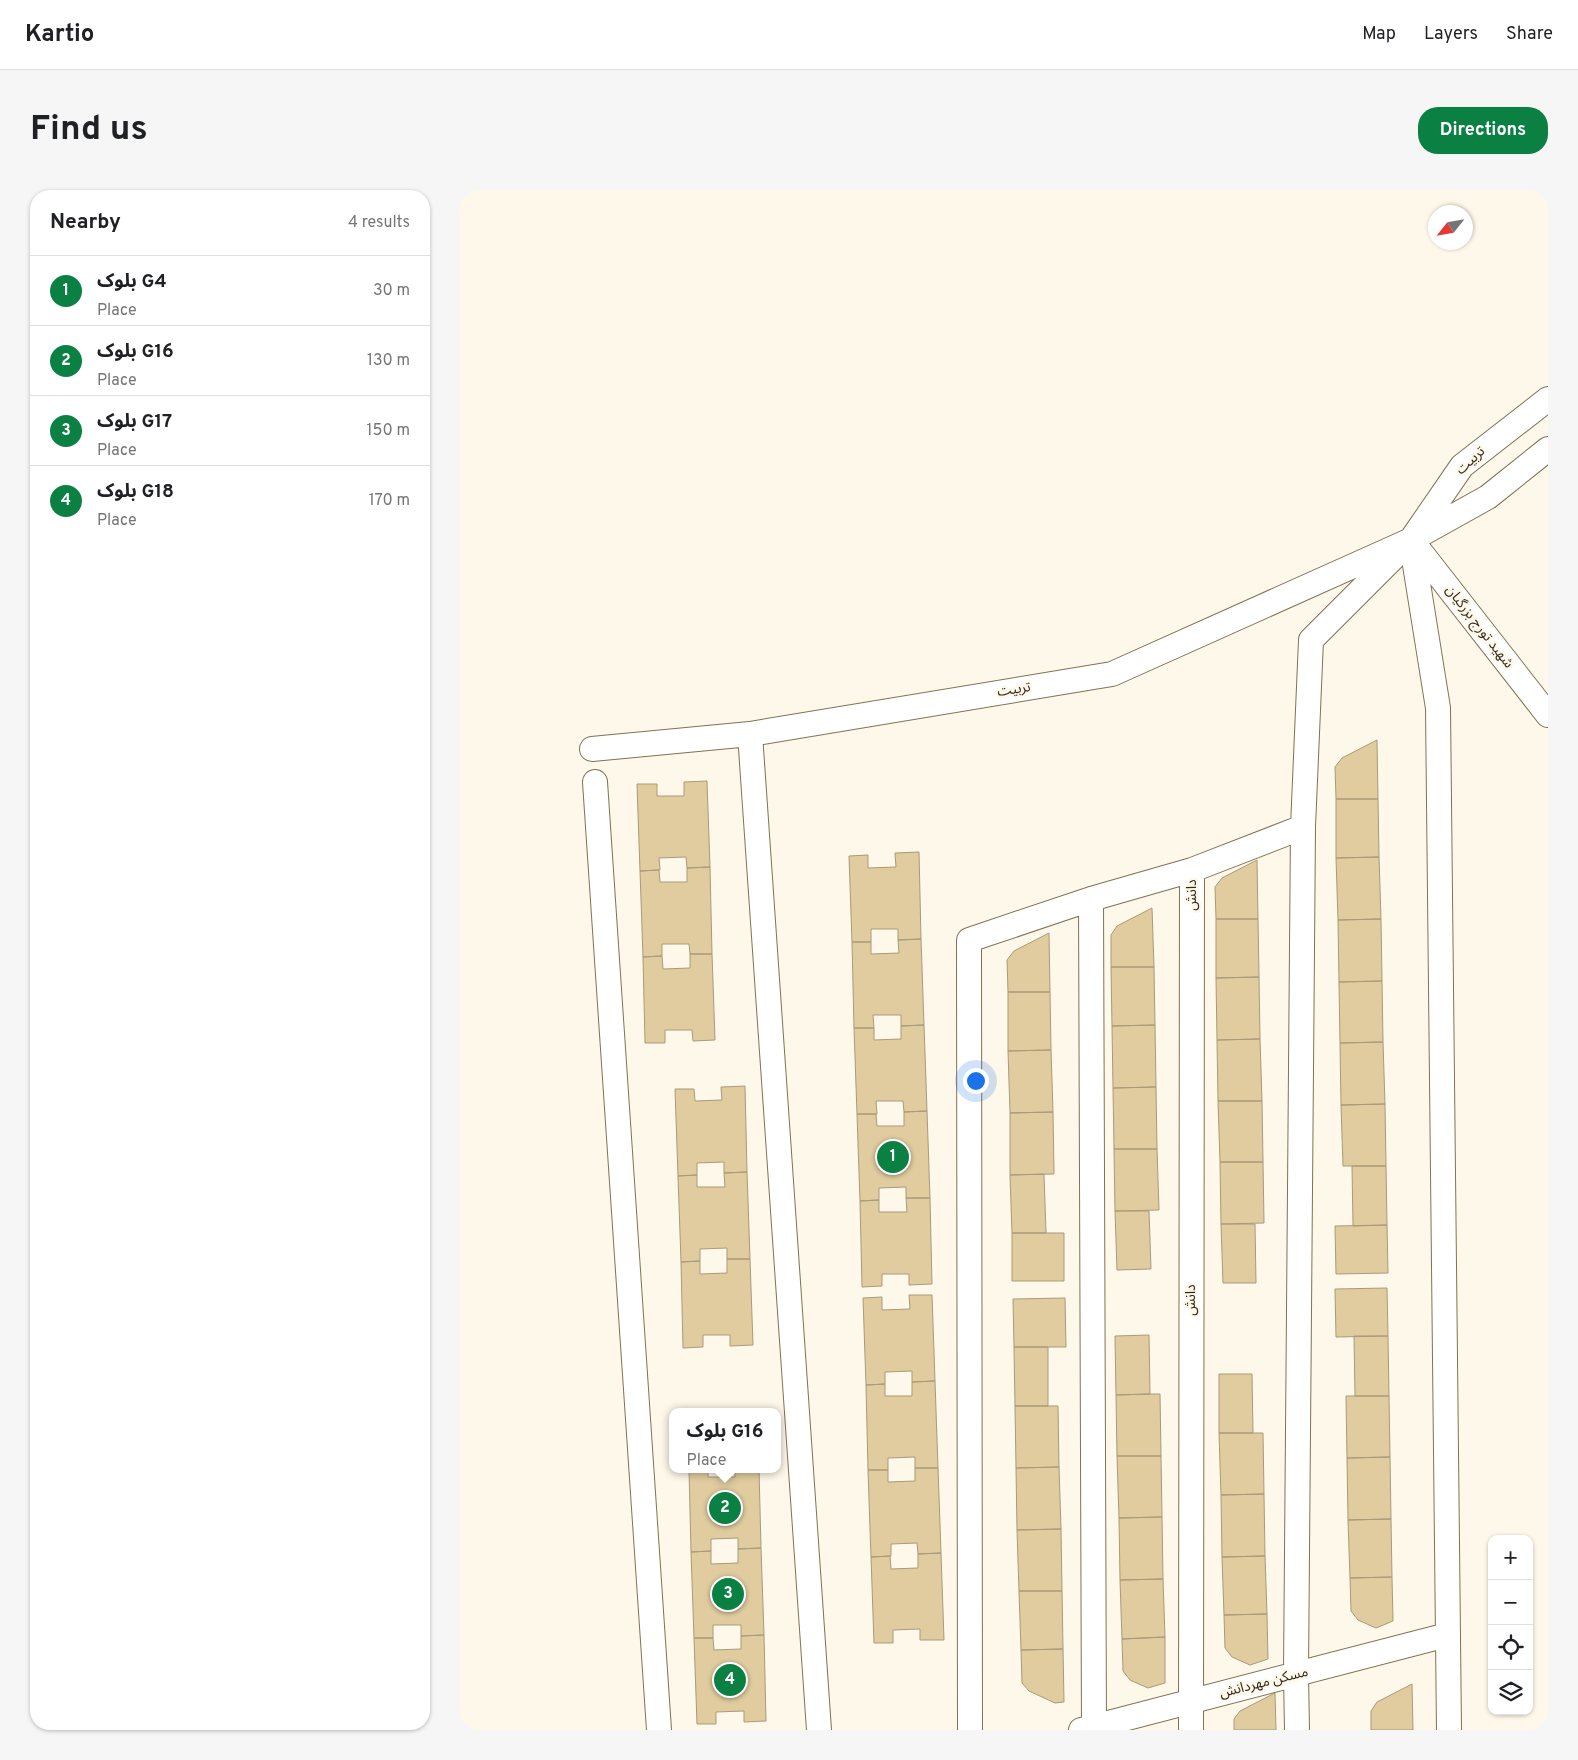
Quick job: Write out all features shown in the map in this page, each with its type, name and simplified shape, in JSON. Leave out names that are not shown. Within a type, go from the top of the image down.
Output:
[{"type":"street","name":"تربیت","points":[[1411,540],[1462,466],[1548,398]]},
{"type":"street","name":"تربیت","points":[[592,748],[750,734],[1112,674],[1411,540],[1488,497],[1548,449]]},
{"type":"street","name":"شهید تورج بزرگیان","points":[[1411,540],[1548,714]]},
{"type":"street","points":[[1297,1730],[1303,827],[1311,640],[1411,540]]},
{"type":"street","points":[[1411,540],[1438,708],[1448,1730]]},
{"type":"street","points":[[750,734],[819,1730]]},
{"type":"street","points":[[595,782],[659,1730]]},
{"type":"street","points":[[970,1730],[969,940],[1091,899],[1192,870],[1303,827]]},
{"type":"street","name":"دانش","points":[[1191,1730],[1192,870]]},
{"type":"street","points":[[1090,1729],[1091,899]]},
{"type":"street","name":"مسکن مهردانش","points":[[1090,1729],[1448,1635]]},
{"type":"building","points":[[1377,740],[1378,799],[1336,799],[1335,767],[1342,758]]},
{"type":"building","points":[[707,781],[710,867],[687,868],[686,857],[659,858],[660,870],[640,871],[637,784],[657,784],[657,796],[684,796],[684,782]]},
{"type":"building","points":[[1336,799],[1378,799],[1379,857],[1336,858]]},
{"type":"building","points":[[919,852],[921,939],[898,940],[898,929],[871,929],[871,942],[852,942],[849,856],[868,855],[868,868],[896,867],[895,853]]},
{"type":"building","points":[[1379,857],[1381,919],[1338,920],[1336,858]]},
{"type":"building","points":[[1257,860],[1258,919],[1216,919],[1215,887],[1222,878]]},
{"type":"building","points":[[710,867],[712,954],[690,954],[689,944],[662,944],[662,956],[643,957],[640,871],[659,870],[660,882],[687,882],[687,868]]},
{"type":"building","points":[[1152,908],[1154,967],[1111,967],[1111,935],[1117,926]]},
{"type":"building","points":[[1216,919],[1258,919],[1259,977],[1216,978]]},
{"type":"building","points":[[1381,919],[1382,981],[1339,982],[1338,920]]},
{"type":"building","points":[[1049,933],[1050,992],[1008,992],[1007,960],[1014,951]]},
{"type":"building","points":[[921,939],[924,1025],[901,1026],[901,1015],[873,1015],[874,1028],[854,1028],[852,942],[871,942],[871,954],[899,953],[898,940]]},
{"type":"building","points":[[690,954],[712,954],[715,1040],[693,1041],[692,1030],[665,1030],[665,1043],[645,1043],[643,957],[662,956],[663,969],[690,968]]},
{"type":"building","points":[[1111,967],[1154,967],[1155,1025],[1112,1026]]},
{"type":"building","points":[[1259,977],[1260,1039],[1217,1040],[1216,978]]},
{"type":"building","points":[[1382,981],[1383,1042],[1340,1043],[1339,982]]},
{"type":"building","points":[[1008,992],[1050,992],[1051,1050],[1008,1051]]},
{"type":"building","points":[[924,1025],[927,1111],[904,1112],[903,1101],[876,1101],[877,1114],[857,1114],[854,1028],[874,1028],[874,1040],[901,1039],[901,1026]]},
{"type":"building","points":[[1155,1025],[1156,1087],[1113,1088],[1112,1026]]},
{"type":"building","points":[[1260,1039],[1262,1101],[1218,1101],[1217,1040]]},
{"type":"building","points":[[1383,1042],[1385,1104],[1341,1105],[1340,1043]]},
{"type":"building","points":[[1051,1050],[1053,1112],[1010,1113],[1008,1051]]},
{"type":"building","points":[[745,1086],[747,1172],[724,1173],[724,1162],[697,1163],[697,1175],[678,1176],[675,1089],[694,1089],[695,1101],[722,1100],[721,1087]]},
{"type":"building","points":[[1156,1087],[1157,1149],[1114,1149],[1113,1088]]},
{"type":"building","points":[[1218,1101],[1262,1101],[1263,1162],[1220,1162]]},
{"type":"building","points":[[1385,1104],[1386,1166],[1343,1166],[1341,1105]]},
{"type":"building","points":[[927,1111],[930,1198],[906,1198],[906,1187],[879,1188],[879,1200],[860,1201],[857,1114],[876,1114],[877,1126],[904,1126],[904,1112]]},
{"type":"building","points":[[1053,1112],[1054,1174],[1010,1175],[1010,1113]]},
{"type":"building","points":[[1114,1149],[1157,1149],[1159,1210],[1115,1211]]},
{"type":"building","points":[[1220,1162],[1263,1162],[1264,1223],[1221,1224]]},
{"type":"building","points":[[1352,1166],[1386,1166],[1387,1225],[1353,1226]]},
{"type":"building","points":[[747,1172],[750,1259],[727,1259],[727,1248],[700,1249],[700,1261],[681,1262],[678,1176],[697,1175],[697,1187],[725,1187],[724,1173]]},
{"type":"building","points":[[1044,1174],[1046,1233],[1012,1233],[1010,1175]]},
{"type":"building","points":[[906,1198],[930,1198],[932,1284],[909,1285],[909,1274],[882,1274],[882,1286],[862,1287],[860,1201],[879,1200],[879,1212],[907,1212]]},
{"type":"building","points":[[1115,1211],[1149,1211],[1151,1269],[1117,1270]]},
{"type":"building","points":[[1221,1224],[1255,1224],[1256,1283],[1223,1283]]},
{"type":"building","points":[[1387,1225],[1388,1273],[1336,1274],[1335,1226]]},
{"type":"building","points":[[1012,1233],[1064,1233],[1064,1281],[1012,1281]]},
{"type":"building","points":[[727,1259],[750,1259],[753,1345],[730,1346],[730,1335],[703,1335],[703,1347],[683,1348],[681,1262],[700,1261],[700,1274],[727,1273]]},
{"type":"building","points":[[1387,1288],[1388,1336],[1336,1337],[1335,1289]]},
{"type":"building","points":[[909,1295],[932,1295],[935,1381],[912,1382],[912,1371],[885,1372],[885,1384],[866,1385],[863,1298],[882,1297],[882,1310],[910,1309]]},
{"type":"building","points":[[1065,1298],[1066,1347],[1014,1347],[1013,1299]]},
{"type":"building","points":[[1149,1335],[1150,1394],[1116,1395],[1115,1336]]},
{"type":"building","points":[[1354,1336],[1388,1336],[1389,1396],[1355,1396]]},
{"type":"building","points":[[1014,1347],[1048,1347],[1048,1406],[1015,1406]]},
{"type":"building","points":[[1219,1374],[1252,1374],[1253,1433],[1219,1433]]},
{"type":"building","points":[[935,1381],[938,1468],[915,1468],[915,1457],[888,1458],[888,1470],[868,1470],[866,1385],[885,1384],[885,1396],[912,1396],[912,1382]]},
{"type":"building","points":[[1160,1394],[1161,1456],[1117,1456],[1116,1395]]},
{"type":"building","points":[[1346,1396],[1389,1396],[1390,1457],[1347,1458]]},
{"type":"building","points":[[1015,1406],[1058,1406],[1059,1467],[1016,1468]]},
{"type":"building","points":[[1219,1433],[1263,1433],[1264,1494],[1221,1495]]},
{"type":"building","points":[[1117,1456],[1161,1456],[1162,1517],[1119,1518]]},
{"type":"building","points":[[1390,1457],[1391,1519],[1348,1520],[1347,1458]]},
{"type":"building","points":[[1059,1467],[1061,1529],[1017,1530],[1016,1468]]},
{"type":"building","points":[[915,1468],[938,1468],[941,1553],[918,1554],[917,1543],[891,1544],[891,1556],[871,1557],[868,1470],[888,1470],[888,1482],[915,1481]]},
{"type":"building","points":[[689,1473],[708,1473],[708,1477],[735,1477],[735,1473],[759,1473],[761,1548],[738,1549],[738,1538],[711,1539],[711,1551],[691,1552]]},
{"type":"building","points":[[1264,1494],[1265,1556],[1222,1557],[1221,1495]]},
{"type":"building","points":[[1162,1517],[1163,1579],[1120,1580],[1119,1518]]},
{"type":"building","points":[[1391,1519],[1392,1577],[1350,1578],[1348,1520]]},
{"type":"building","points":[[1061,1529],[1062,1591],[1019,1591],[1017,1530]]},
{"type":"building","points":[[761,1548],[764,1635],[741,1636],[741,1625],[713,1625],[713,1638],[694,1638],[691,1552],[711,1551],[711,1564],[738,1563],[738,1549]]},
{"type":"building","points":[[941,1553],[944,1640],[920,1640],[920,1629],[893,1630],[893,1643],[874,1643],[871,1557],[890,1556],[891,1569],[918,1568],[918,1554]]},
{"type":"building","points":[[1265,1556],[1267,1614],[1224,1615],[1222,1557]]},
{"type":"building","points":[[1392,1577],[1393,1621],[1376,1628],[1358,1620],[1351,1611],[1350,1578]]},
{"type":"building","points":[[1163,1579],[1165,1637],[1122,1639],[1120,1580]]},
{"type":"building","points":[[1019,1591],[1062,1591],[1063,1649],[1021,1650]]},
{"type":"building","points":[[1267,1614],[1268,1659],[1250,1665],[1232,1657],[1225,1648],[1224,1615]]},
{"type":"building","points":[[764,1635],[766,1721],[744,1722],[744,1711],[716,1712],[716,1724],[697,1724],[694,1638],[713,1638],[714,1650],[741,1649],[741,1636]]},
{"type":"building","points":[[1165,1637],[1165,1683],[1148,1688],[1130,1680],[1123,1671],[1122,1639]]},
{"type":"building","points":[[1063,1649],[1064,1702],[1055,1703],[1029,1691],[1022,1683],[1021,1650]]},
{"type":"building","points":[[1412,1684],[1413,1730],[1371,1730],[1371,1711],[1377,1702]]},
{"type":"building","points":[[1275,1693],[1276,1730],[1234,1730],[1234,1719],[1240,1711]]},
{"type":"place","name":"بلوک G4","points":[[893,1157]]},
{"type":"place","name":"بلوک G16","points":[[725,1508]]},
{"type":"place","name":"بلوک G17","points":[[728,1594]]},
{"type":"place","name":"بلوک G18","points":[[730,1680]]}]
